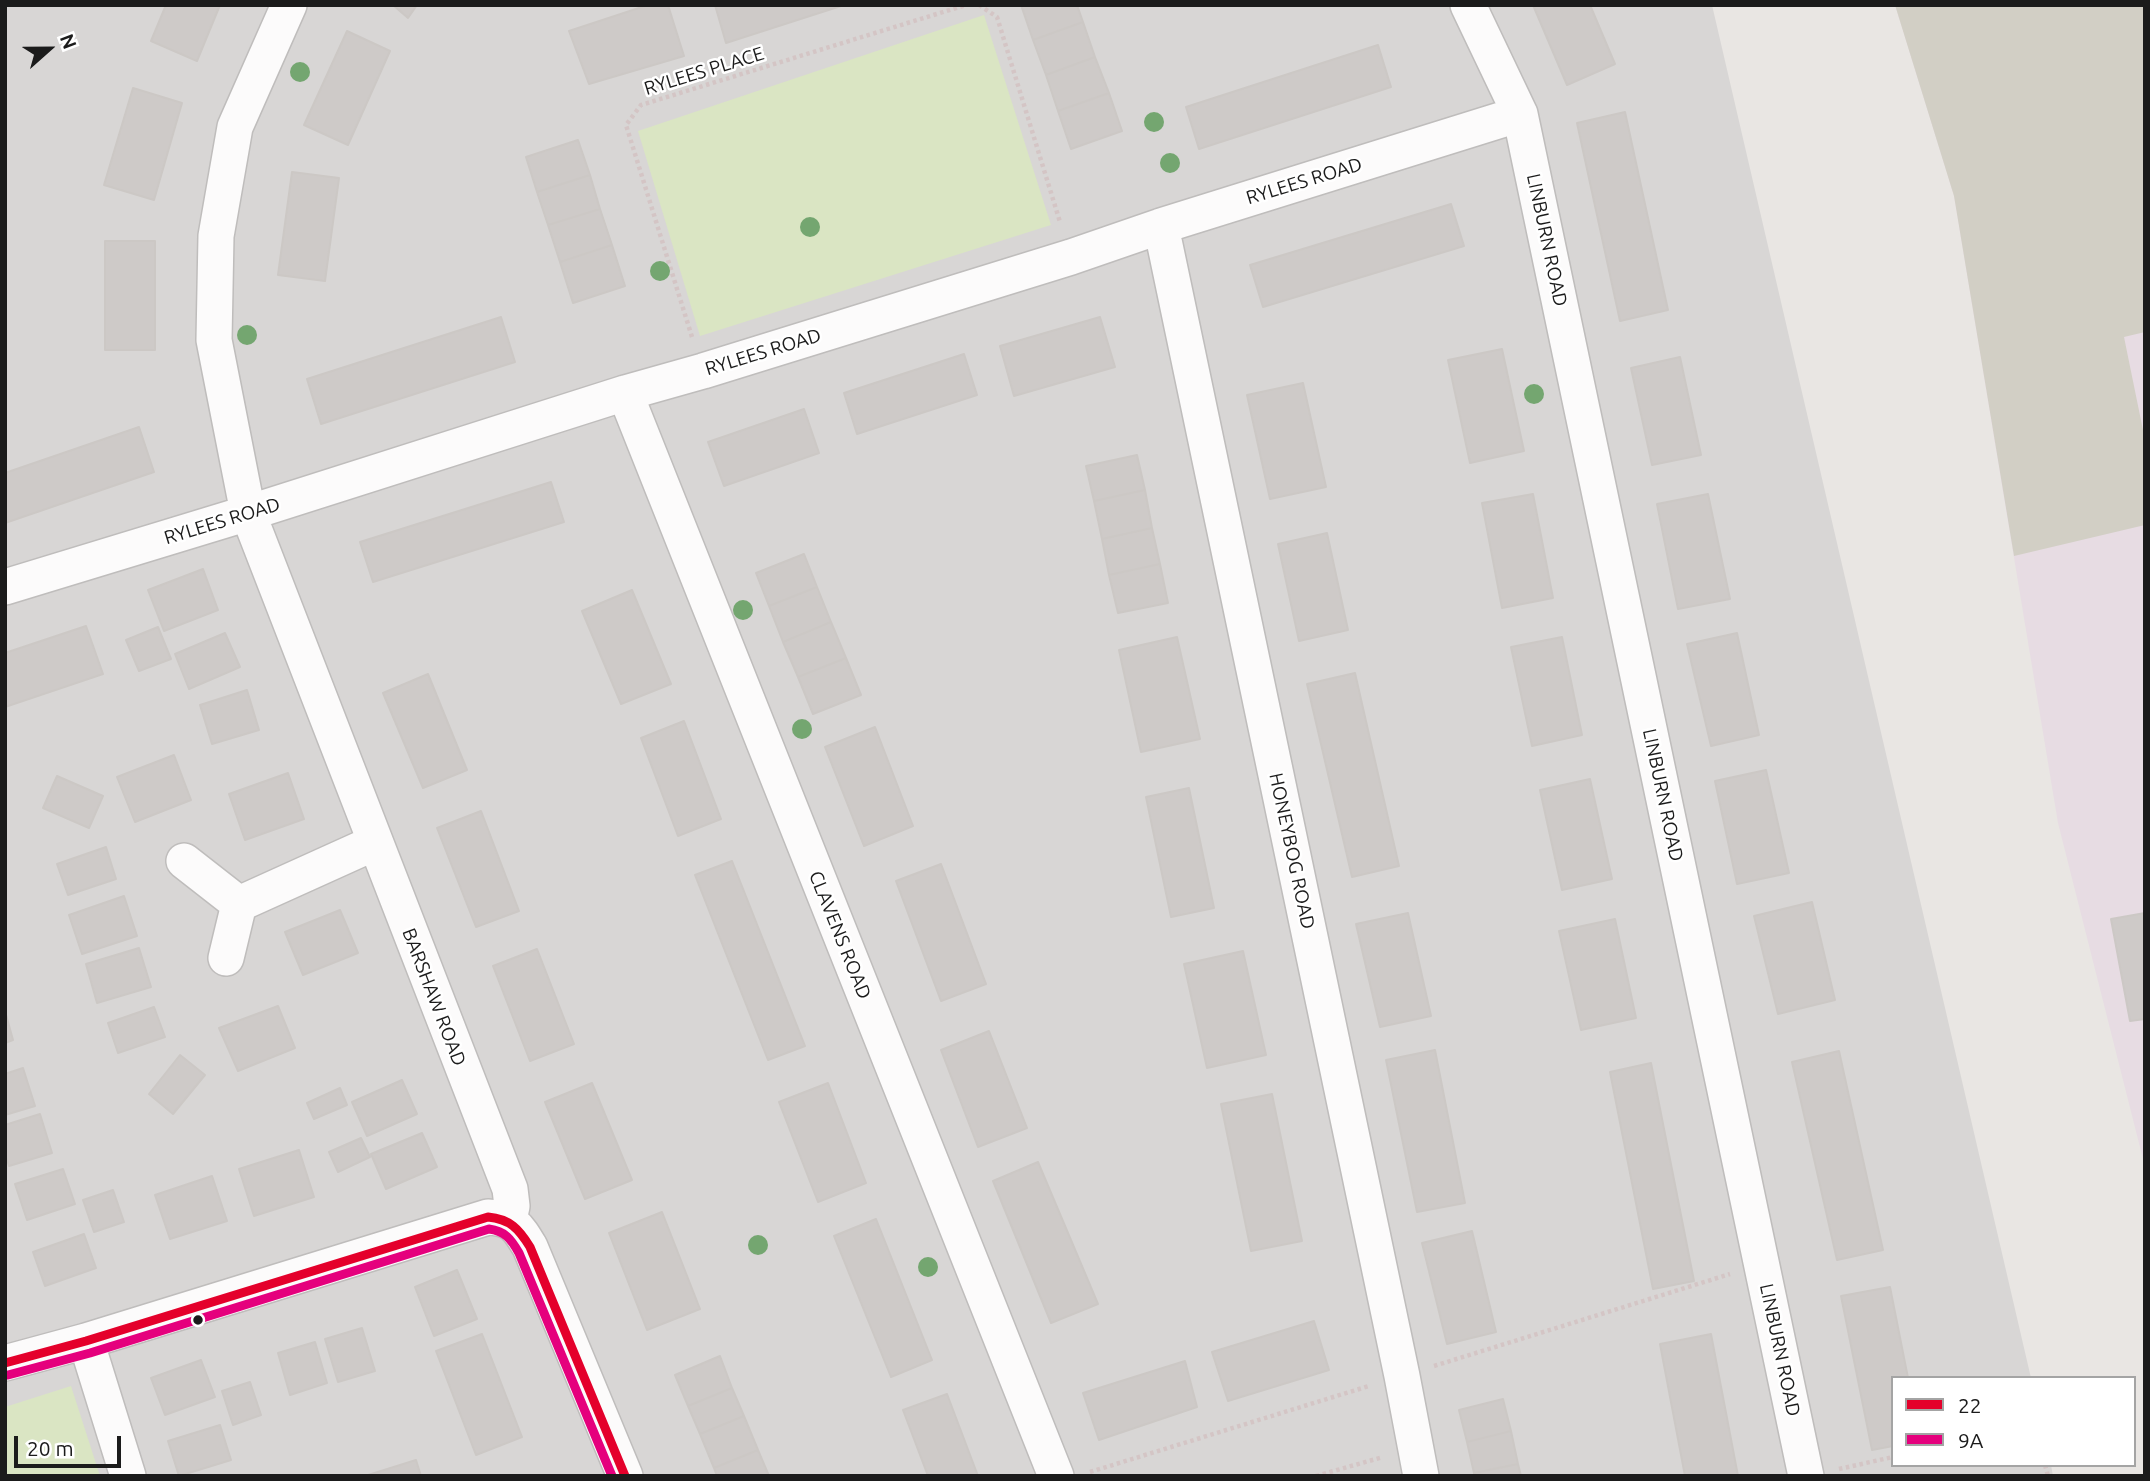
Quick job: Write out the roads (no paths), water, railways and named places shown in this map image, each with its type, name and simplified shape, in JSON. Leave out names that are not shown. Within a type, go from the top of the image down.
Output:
[{"type":"street","name":"BARSHAW ROAD","points":[[289,5],[235,127],[216,236],[214,340],[248,513],[510,1189],[512,1206],[509,1220]]},
{"type":"street","name":"LINBURN ROAD","points":[[1468,5],[1520,114],[1819,1473]]},
{"type":"street","name":"RYLEES ROAD","points":[[5,587],[1071,257],[1161,226],[1520,114]]},
{"type":"street","name":"HONEYBOG ROAD","points":[[1161,226],[1418,1462]]},
{"type":"street","name":"CLAVENS ROAD","points":[[625,393],[1056,1476]]},
{"type":"street","points":[[239,904],[374,843]]},
{"type":"street","points":[[184,861],[239,904]]},
{"type":"street","points":[[226,958],[239,904]]},
{"type":"street","points":[[5,1363],[86,1341],[488,1217],[504,1217],[520,1230],[530,1247],[625,1476]]},
{"type":"street","points":[[86,1341],[128,1476]]}]
